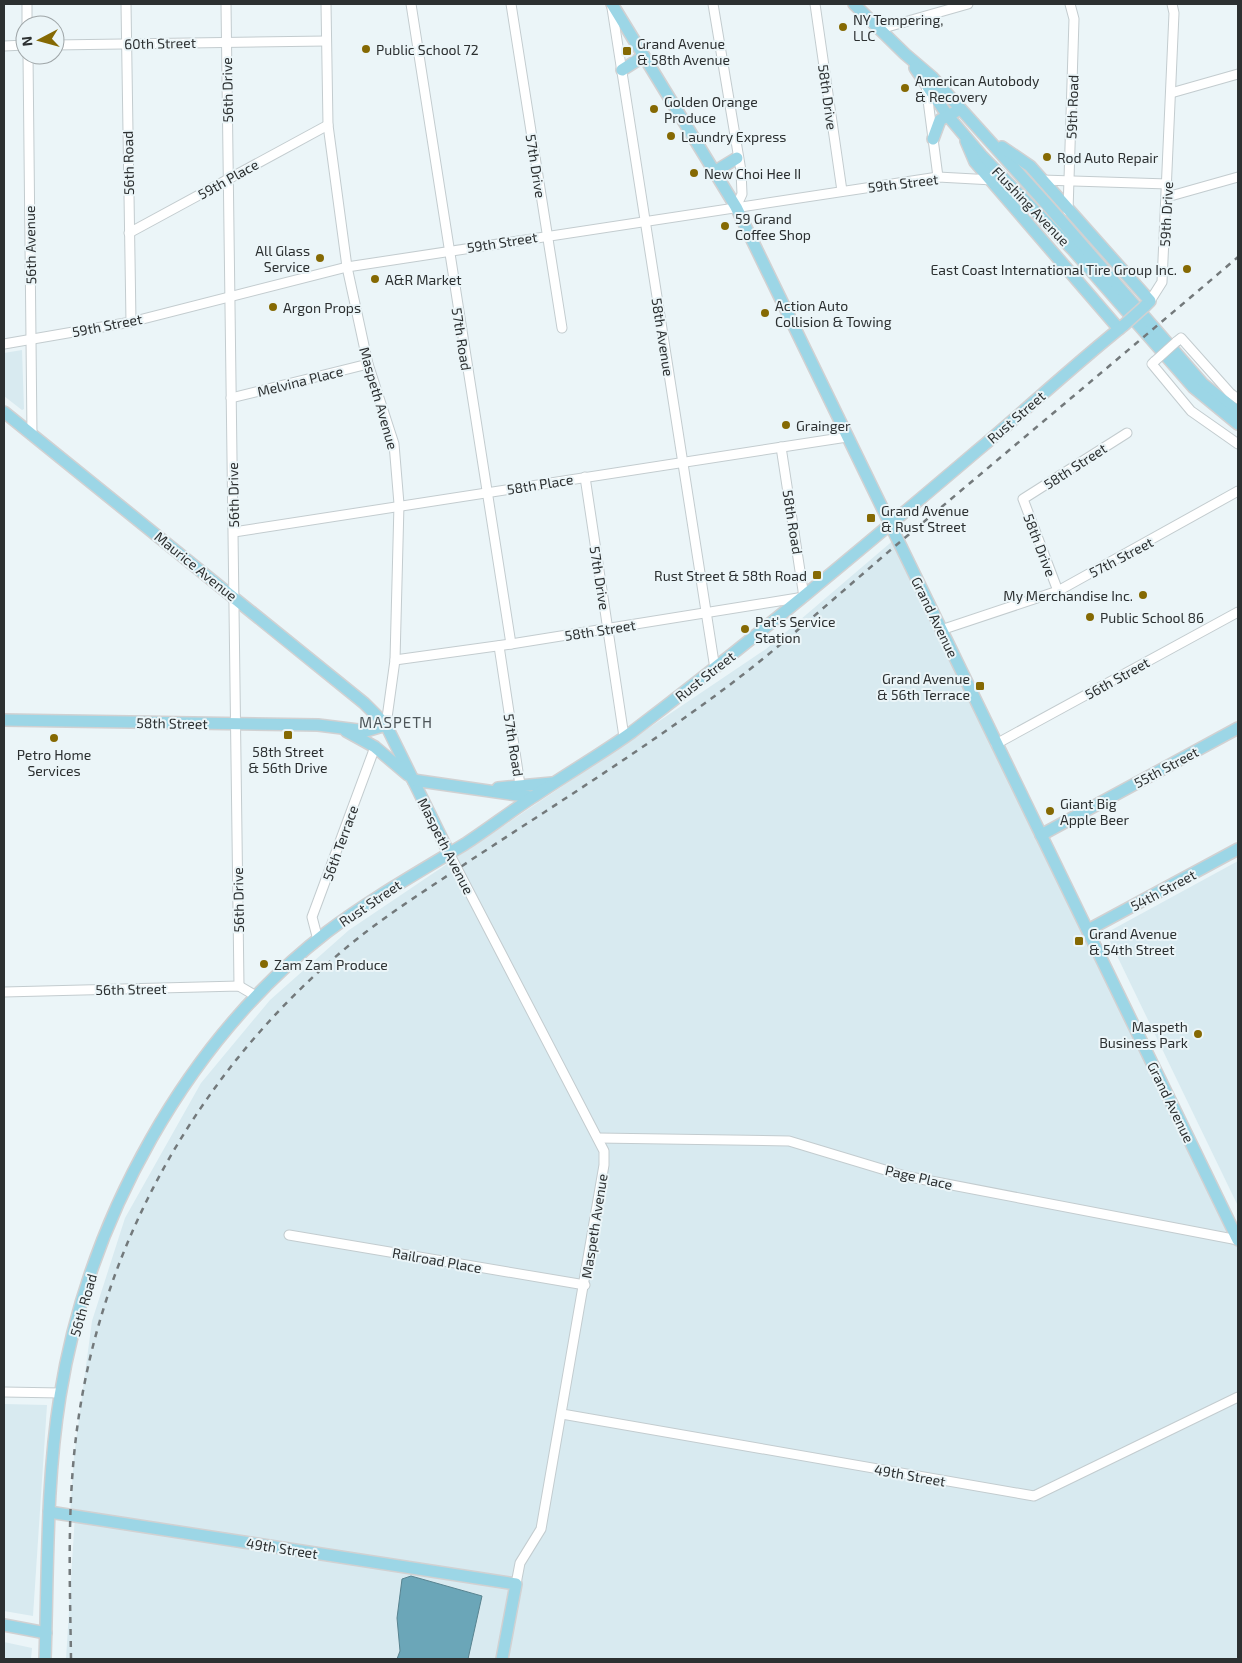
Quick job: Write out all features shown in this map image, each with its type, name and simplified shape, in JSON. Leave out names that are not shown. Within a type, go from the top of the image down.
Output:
[{"type":"main road","name":"Grand Avenue","points":[[612,4],[736,207],[1238,1240]]},
{"type":"main road","name":"Flushing Avenue","points":[[854,4],[905,54],[932,77],[1203,384],[1238,412]]},
{"type":"main road","name":"Flushing Avenue","points":[[905,54],[948,116],[964,135],[1073,250],[1193,387],[1238,424]]},
{"type":"main road","points":[[622,70],[644,56]]},
{"type":"main road","points":[[933,139],[940,120],[961,108]]},
{"type":"main road","points":[[964,135],[970,154],[990,180],[1121,327]]},
{"type":"main road","points":[[985,135],[1030,166],[1147,304]]},
{"type":"main road","points":[[714,172],[737,158]]},
{"type":"main road","name":"Rust Street","points":[[256,996],[318,940],[624,737],[715,669],[890,525],[1147,304]]},
{"type":"main road","name":"Maurice Avenue","points":[[4,412],[364,702],[386,725]]},
{"type":"main road","name":"58th Street","points":[[4,720],[318,725],[366,731],[386,725]]},
{"type":"main road","name":"Maspeth Avenue","points":[[386,725],[449,853]]},
{"type":"main road","name":"58th Street","points":[[340,728],[375,746],[413,780]]},
{"type":"main road","name":"55th Street","points":[[1041,835],[1238,728]]},
{"type":"main road","points":[[413,780],[531,797]]},
{"type":"main road","points":[[482,789],[554,782]]},
{"type":"main road","name":"54th Street","points":[[1088,930],[1238,849]]},
{"type":"main road","name":"56th Road","points":[[45,1659],[49,1512],[61,1392],[83,1298],[111,1220],[139,1160],[174,1098],[238,1015],[256,996]]},
{"type":"main road","name":"49th Street","points":[[49,1512],[516,1584]]},
{"type":"main road","name":"Maspeth Avenue","points":[[502,1659],[516,1584]]},
{"type":"main road","points":[[4,1625],[46,1633]]},
{"type":"street","name":"56th Road","points":[[126,4],[131,322]]},
{"type":"street","name":"56th Drive","points":[[226,4],[239,986]]},
{"type":"street","name":"Maspeth Avenue","points":[[326,4],[328,125],[347,267],[368,364],[394,444],[399,504],[395,660],[386,725]]},
{"type":"street","name":"57th Road","points":[[411,4],[511,644]]},
{"type":"street","name":"57th Drive","points":[[511,4],[562,328]]},
{"type":"street","name":"58th Avenue","points":[[612,4],[715,669]]},
{"type":"street","points":[[713,4],[742,194],[736,207]]},
{"type":"street","name":"58th Drive","points":[[815,4],[842,191]]},
{"type":"street","points":[[880,30],[956,5],[968,4]]},
{"type":"street","name":"59th Road","points":[[1068,210],[1074,19],[1070,4]]},
{"type":"street","name":"59th Drive","points":[[1147,304],[1162,282],[1168,184],[1174,12],[1172,4]]},
{"type":"street","name":"60th Street","points":[[65,45],[326,41]]},
{"type":"street","name":"56th Avenue","points":[[28,65],[32,435]]},
{"type":"street","points":[[1171,93],[1238,74]]},
{"type":"street","points":[[926,83],[938,177]]},
{"type":"street","name":"59th Place","points":[[129,232],[328,125]]},
{"type":"street","name":"59th Street","points":[[4,344],[131,322],[347,267],[448,250],[938,177],[1007,181]]},
{"type":"street","points":[[1167,197],[1238,177]]},
{"type":"street","points":[[1042,180],[1168,184]]},
{"type":"street","points":[[1238,398],[1230,393],[1181,338],[1152,364],[1192,411],[1238,444]]},
{"type":"street","name":"Melvina Place","points":[[231,398],[368,364]]},
{"type":"street","name":"58th Street","points":[[1023,500],[1127,433]]},
{"type":"street","name":"58th Place","points":[[234,532],[399,504],[585,478],[847,437]]},
{"type":"street","name":"58th Road","points":[[781,447],[804,597]]},
{"type":"street","name":"57th Drive","points":[[585,478],[624,737]]},
{"type":"street","name":"57th Street","points":[[941,630],[1058,591],[1238,491]]},
{"type":"street","name":"58th Drive","points":[[1023,500],[1058,591]]},
{"type":"street","name":"58th Street","points":[[395,660],[499,646],[804,597]]},
{"type":"street","name":"56th Street","points":[[996,744],[1238,612]]},
{"type":"street","name":"57th Road","points":[[499,646],[520,785]]},
{"type":"street","name":"56th Terrace","points":[[318,940],[312,917],[375,746]]},
{"type":"street","name":"Maspeth Avenue","points":[[449,853],[604,1152],[604,1165],[584,1285],[541,1529],[520,1563],[516,1584]]},
{"type":"street","points":[[239,986],[256,996]]},
{"type":"street","name":"56th Street","points":[[4,992],[239,986]]},
{"type":"street","name":"Page Place","points":[[598,1138],[789,1141],[905,1176],[1238,1240]]},
{"type":"street","name":"Railroad Place","points":[[290,1235],[584,1285]]},
{"type":"street","points":[[4,1392],[61,1392]]},
{"type":"street","name":"49th Street","points":[[562,1414],[1034,1496],[1238,1397]]},
{"type":"shaded area","points":[[22,350],[24,409],[22,410],[4,396],[4,353]]},
{"type":"shaded area","points":[[896,538],[1238,1240],[1238,1659],[466,1659],[482,1596],[411,1576],[397,1618],[400,1651],[397,1659],[66,1659],[75,1515],[70,1514],[74,1456],[92,1321],[125,1218],[201,1083],[270,1000],[349,930],[766,649]]},
{"type":"shaded area","points":[[1238,861],[1238,1206],[1106,933]]},
{"type":"shaded area","points":[[4,1404],[47,1405],[33,1616],[4,1611]]},
{"type":"shaded area","points":[[4,1642],[32,1648],[31,1659],[4,1659]]},
{"type":"water","points":[[411,1576],[482,1596],[468,1659],[397,1659],[400,1651],[397,1618],[402,1579]]},
{"type":"railway","points":[[71,1659],[70,1548],[73,1465],[88,1365],[108,1296],[134,1228],[166,1163],[205,1102],[249,1045],[298,991],[366,932],[411,900],[653,740],[764,658],[1238,257]]},
{"type":"place","name":"NY Tempering, LLC","points":[[843,27]]},
{"type":"place","name":"Public School 72","points":[[366,49]]},
{"type":"place","name":"Grand Avenue & 58th Avenue","points":[[627,51]]},
{"type":"place","name":"American Autobody & Recovery","points":[[905,88]]},
{"type":"place","name":"Golden Orange Produce","points":[[654,109]]},
{"type":"place","name":"Laundry Express","points":[[671,136]]},
{"type":"place","name":"Rod Auto Repair","points":[[1047,157]]},
{"type":"place","name":"New Choi Hee II","points":[[694,173]]},
{"type":"place","name":"59 Grand Coffee Shop","points":[[725,226]]},
{"type":"place","name":"All Glass Service","points":[[320,258]]},
{"type":"place","name":"East Coast International Tire Group Inc.","points":[[1187,269]]},
{"type":"place","name":"A&R Market","points":[[375,279]]},
{"type":"place","name":"Argon Props","points":[[273,307]]},
{"type":"place","name":"Action Auto Collision & Towing","points":[[765,313]]},
{"type":"place","name":"Grainger","points":[[786,425]]},
{"type":"place","name":"Grand Avenue & Rust Street","points":[[871,518]]},
{"type":"place","name":"Rust Street & 58th Road","points":[[817,575]]},
{"type":"place","name":"My Merchandise Inc.","points":[[1143,595]]},
{"type":"place","name":"Public School 86","points":[[1090,617]]},
{"type":"place","name":"Pat's Service Station","points":[[745,629]]},
{"type":"place","name":"Grand Avenue & 56th Terrace","points":[[980,686]]},
{"type":"place","name":"58th Street & 56th Drive","points":[[288,735]]},
{"type":"place","name":"Petro Home Services","points":[[54,738]]},
{"type":"place","name":"Giant Big Apple Beer","points":[[1050,811]]},
{"type":"place","name":"Grand Avenue & 54th Street","points":[[1079,941]]},
{"type":"place","name":"Zam Zam Produce","points":[[264,964]]},
{"type":"place","name":"Maspeth Business Park","points":[[1198,1034]]},
{"type":"district","name":"MASPETH","points":[[396,722]]}]
